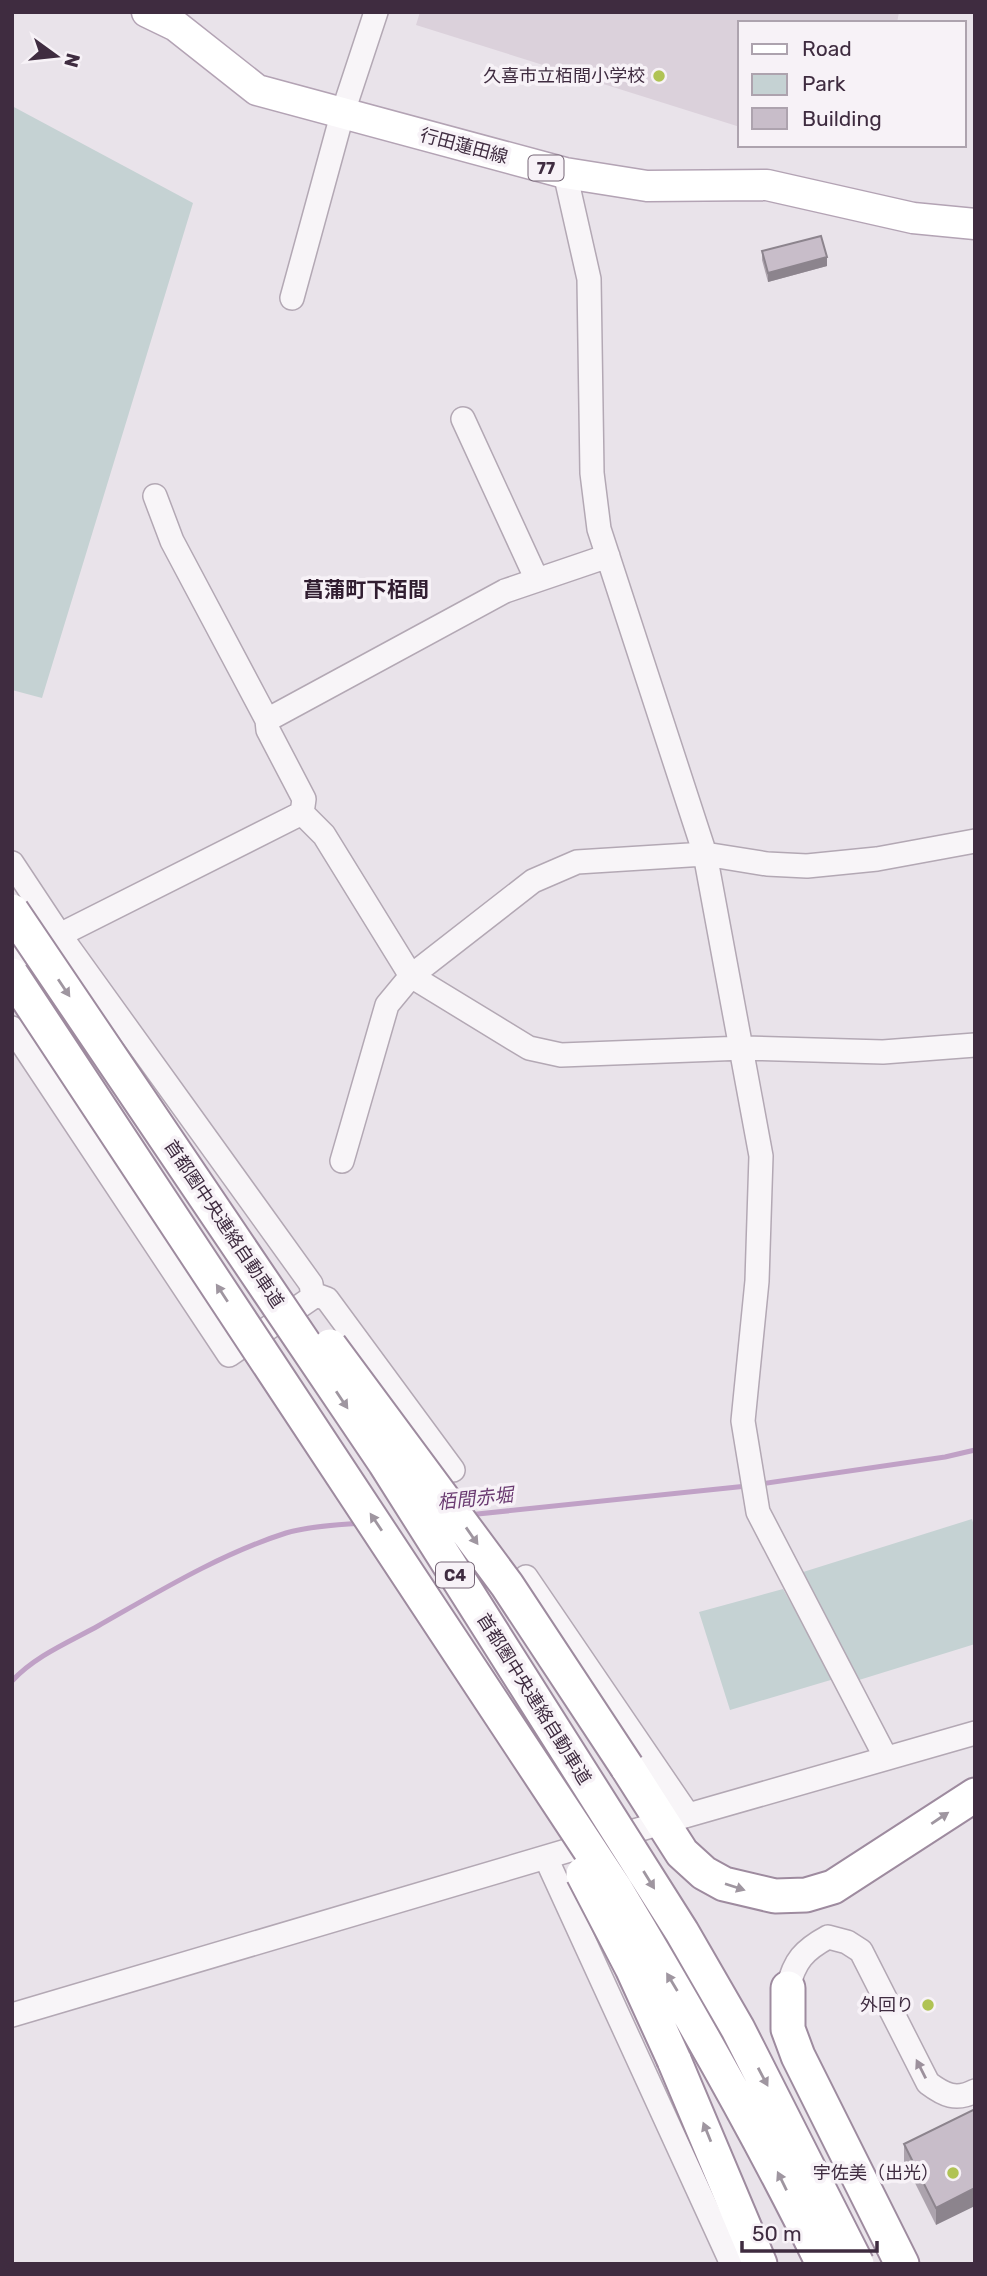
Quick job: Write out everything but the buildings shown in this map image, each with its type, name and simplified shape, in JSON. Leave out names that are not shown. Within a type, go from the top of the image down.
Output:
[{"type":"highway","name":"首都圏中央連絡自動車道","points":[[12,911],[385,1463],[682,1932],[750,2052],[857,2264]]},
{"type":"highway","name":"首都圏中央連絡自動車道","points":[[12,975],[400,1558],[615,1888],[773,2161],[823,2264]]},
{"type":"highway","points":[[190,1173],[361,1385],[430,1477],[566,1672],[682,1853],[704,1873],[724,1884],[775,1896],[806,1895],[833,1887],[975,1795]]},
{"type":"highway","points":[[400,1558],[451,1651],[556,1823],[632,1968],[760,2264]]},
{"type":"highway","points":[[788,1988],[788,2029],[798,2056],[900,2260]]},
{"type":"main road","name":"行田蓮田線","points":[[147,12],[176,26],[257,90],[565,173],[647,186],[767,185],[914,218],[975,224]]},
{"type":"street","points":[[292,298],[342,115],[376,12]]},
{"type":"street","points":[[565,173],[589,279],[593,473],[599,529],[705,854],[744,1048],[761,1156],[758,1269],[743,1421],[748,1466],[758,1512],[886,1758]]},
{"type":"street","points":[[463,419],[537,580]]},
{"type":"street","points":[[155,496],[172,541],[267,720],[268,730],[304,799],[302,813]]},
{"type":"street","points":[[267,720],[505,591],[608,556]]},
{"type":"street","points":[[12,959],[302,813]]},
{"type":"street","points":[[302,813],[324,835],[411,976],[521,1044],[550,1054],[670,1053],[744,1048],[883,1052],[975,1045]]},
{"type":"street","points":[[342,1161],[387,1005],[411,976],[533,881],[577,862],[705,854],[767,864],[807,866],[877,859],[975,841]]},
{"type":"street","points":[[12,863],[59,934],[312,1284],[313,1297]]},
{"type":"street","points":[[12,1028],[229,1355],[316,1295],[327,1299],[453,1470]]},
{"type":"street","points":[[526,1577],[683,1817],[975,1733]]},
{"type":"street","points":[[12,2015],[651,1826]]},
{"type":"street","points":[[546,1858],[732,2264]]},
{"type":"street","points":[[788,1988],[792,1969],[811,1946],[828,1937],[847,1942],[861,1951],[928,2083],[944,2095],[964,2097],[975,2091]]},
{"type":"shaded area","name":"久喜市立栢間小学校","points":[[420,12],[899,12],[897,21],[738,21],[738,126],[416,25]]},
{"type":"green space","points":[[12,106],[193,203],[42,698],[12,690]]},
{"type":"green space","points":[[972,1519],[975,1529],[975,1644],[859,1680],[800,1573]]},
{"type":"green space","points":[[783,1589],[834,1679],[730,1710],[699,1612]]},
{"type":"waterway","name":"栢間赤堀","points":[[760,1484],[945,1457],[975,1450]]},
{"type":"waterway","name":"栢間赤堀","points":[[468,1515],[747,1486]]},
{"type":"waterway","name":"栢間赤堀","points":[[12,1681],[31,1664],[53,1650],[237,1552],[295,1531],[361,1523]]},
{"type":"place","name":"久喜市立栢間小学校","points":[[659,76]]},
{"type":"place","name":"外回り","points":[[928,2005]]},
{"type":"place","name":"宇佐美（出光）","points":[[953,2173]]},
{"type":"district","name":"菖蒲町下栢間","points":[[366,590]]}]
